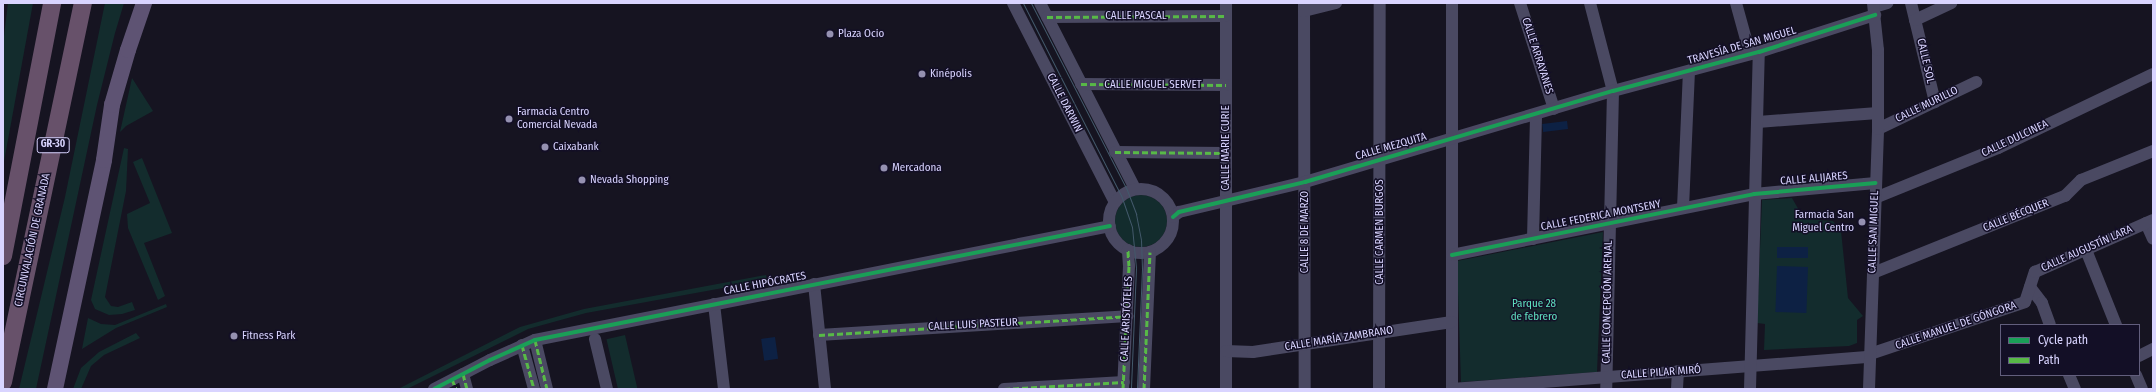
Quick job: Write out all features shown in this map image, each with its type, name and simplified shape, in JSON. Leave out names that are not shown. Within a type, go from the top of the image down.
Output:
[{"type":"highway","name":"GR-30","points":[[3,256],[52,3]]},
{"type":"highway","name":"CIRCUNVALACIÓN DE GRANADA","points":[[3,382],[83,3]]},
{"type":"main road","points":[[55,389],[104,160],[112,105],[144,3]]},
{"type":"street","name":"CALLE DARWIN","points":[[1013,3],[1115,202]]},
{"type":"street","points":[[1040,3],[1135,189]]},
{"type":"street","name":"CALLE MARIE CURIE","points":[[1226,3],[1226,389]]},
{"type":"street","points":[[1304,7],[1336,3]]},
{"type":"street","name":"CALLE CARMEN BURGOS","points":[[1379,389],[1380,3]]},
{"type":"street","points":[[1452,3],[1452,389]]},
{"type":"street","name":"CALLE ARRAYANES","points":[[1520,3],[1554,108]]},
{"type":"street","points":[[1736,3],[1754,53],[1758,122],[1754,194],[1750,389]]},
{"type":"street","points":[[1874,8],[1887,3]]},
{"type":"street","name":"CALLE SOL","points":[[1911,3],[1935,102]]},
{"type":"street","points":[[1916,20],[1951,3]]},
{"type":"street","name":"CALLE CONCEPCIÓN ARENAL","points":[[1592,4],[1613,91],[1606,383]]},
{"type":"street","name":"CALLE 8 DE MARZO","points":[[1304,7],[1305,389]]},
{"type":"street","name":"TRAVESÍA DE SAN MIGUEL","points":[[1613,91],[1754,53],[1874,8]]},
{"type":"street","name":"CALLE SAN MIGUEL","points":[[1869,389],[1878,129],[1878,50],[1874,8]]},
{"type":"street","name":"CALLE PASCAL","points":[[1047,17],[1225,16]]},
{"type":"street","points":[[1684,208],[1689,71]]},
{"type":"street","name":"CALLE DULCINEA","points":[[1875,198],[1998,148],[2153,74]]},
{"type":"street","name":"CALLE MURILLO","points":[[1878,129],[1976,82]]},
{"type":"street","name":"CALLE MIGUEL SERVET","points":[[1081,84],[1226,85]]},
{"type":"street","name":"CALLE MEZQUITA","points":[[1173,217],[1179,212],[1305,182],[1613,91]]},
{"type":"street","points":[[1758,122],[1878,113]]},
{"type":"street","points":[[1533,239],[1536,114]]},
{"type":"street","name":"CALLE BÉCQUER","points":[[1873,273],[2065,196],[2080,180],[2153,151]]},
{"type":"street","points":[[1115,152],[1226,153]]},
{"type":"street","name":"CALLE ALIJARES","points":[[1754,194],[1876,183]]},
{"type":"street","points":[[1135,189],[1145,189],[1156,192],[1164,198],[1170,207],[1173,217],[1170,236],[1164,244],[1150,252],[1136,253],[1128,250],[1114,237],[1110,226],[1110,214],[1115,202],[1122,195],[1135,189]]},
{"type":"street","name":"CALLE FEDERICA MONTSENY","points":[[1452,255],[1754,194]]},
{"type":"street","points":[[2149,221],[2153,239]]},
{"type":"street","name":"CALLE AUGUSTÍN LARA","points":[[2030,286],[2036,272],[2149,221]]},
{"type":"street","name":"CALLE HIPÓCRATES","points":[[434,389],[454,384],[463,374],[535,340],[1110,226]]},
{"type":"street","name":"CALLE ARISTÓTELES","points":[[1124,386],[1128,250]]},
{"type":"street","points":[[2086,250],[2116,324]]},
{"type":"street","name":"CALLE ARISTÓTELES","points":[[1144,389],[1150,252]]},
{"type":"street","points":[[814,284],[825,389]]},
{"type":"street","points":[[2030,286],[2042,303],[2050,324]]},
{"type":"street","name":"CALLE MANUEL DE GÓNGORA","points":[[1870,356],[2025,302],[2030,286]]},
{"type":"street","points":[[714,304],[724,389]]},
{"type":"street","name":"CALLE LUIS PASTEUR","points":[[819,335],[1127,316]]},
{"type":"street","name":"CALLE MARÍA ZAMBRANO","points":[[1226,351],[1253,352],[1452,322]]},
{"type":"street","points":[[595,339],[608,389]]},
{"type":"street","points":[[535,340],[547,389]]},
{"type":"street","points":[[522,345],[534,389]]},
{"type":"street","points":[[2140,356],[2153,349]]},
{"type":"street","name":"CALLE PILAR MIRÓ","points":[[1452,389],[1606,383],[1678,371],[1870,356]]},
{"type":"street","points":[[1678,371],[1678,389]]},
{"type":"street","points":[[463,374],[467,389]]},
{"type":"street","points":[[2069,376],[2075,389]]},
{"type":"street","points":[[2136,376],[2142,389]]},
{"type":"street","points":[[1004,389],[1124,386]]},
{"type":"green space","points":[[8,3],[33,3],[3,167],[3,44]]},
{"type":"green space","points":[[105,3],[124,3],[97,105],[36,389],[19,389],[65,197]]},
{"type":"green space","points":[[132,78],[153,111],[126,126],[120,132]]},
{"type":"green space","points":[[124,148],[128,149],[126,191],[105,297],[111,306],[118,307],[132,302],[135,310],[122,314],[109,315],[95,309],[91,300]]},
{"type":"green space","points":[[142,158],[172,233],[144,243],[165,296],[158,300],[128,228],[127,214],[150,203],[133,162]]},
{"type":"green space","points":[[1141,195],[1151,197],[1159,203],[1165,211],[1167,221],[1165,231],[1159,239],[1151,245],[1141,247],[1131,245],[1123,239],[1117,231],[1115,221],[1117,211],[1123,203],[1131,197]]},
{"type":"green space","points":[[1792,198],[1804,219],[1833,221],[1841,231],[1848,298],[1863,316],[1857,320],[1857,343],[1849,346],[1764,350],[1765,324],[1757,323],[1762,200]]},
{"type":"green space","name":"Parque 28 de febrero","points":[[1603,232],[1597,372],[1461,382],[1457,261]]},
{"type":"green space","points":[[766,275],[767,280],[586,313],[528,329],[407,389],[398,389],[520,327],[584,309]]},
{"type":"green space","points":[[166,304],[167,307],[116,328],[82,349],[88,318],[101,324],[115,325]]},
{"type":"green space","points":[[136,333],[140,338],[104,355],[91,366],[81,389],[73,389],[81,368],[99,352]]},
{"type":"green space","points":[[625,335],[637,389],[618,389],[606,339]]},
{"type":"water","points":[[1567,121],[1568,129],[1543,132],[1542,124]]},
{"type":"water","points":[[1777,247],[1808,247],[1808,258],[1777,258]]},
{"type":"water","points":[[1777,266],[1808,267],[1806,313],[1775,312]]},
{"type":"water","points":[[775,337],[778,359],[764,361],[761,339]]},
{"type":"tram line","points":[[1023,3],[1121,195],[1132,227],[1136,268],[1131,389]]},
{"type":"tram line","points":[[1031,3],[1127,190],[1136,214],[1141,240],[1142,269],[1137,389]]},
{"type":"marked path","points":[[1047,17],[1225,16]]},
{"type":"marked path","points":[[1081,84],[1226,85]]},
{"type":"marked path","points":[[1115,152],[1226,153]]},
{"type":"marked path","points":[[1123,389],[1129,266],[1128,250]]},
{"type":"marked path","points":[[1144,389],[1150,252]]},
{"type":"marked path","points":[[819,335],[1127,316]]},
{"type":"marked path","points":[[535,340],[547,389]]},
{"type":"marked path","points":[[522,345],[534,389]]},
{"type":"marked path","points":[[463,374],[467,389]]},
{"type":"marked path","points":[[452,379],[456,389]]},
{"type":"marked path","points":[[1004,389],[1124,382]]},
{"type":"cycle path","points":[[1173,217],[1179,212],[1305,182],[1613,91],[1759,52],[1875,15]]},
{"type":"cycle path","points":[[1452,255],[1754,194],[1876,183]]},
{"type":"cycle path","points":[[434,389],[490,360],[535,340],[1110,226]]},
{"type":"place","name":"Plaza Ocio","points":[[830,34]]},
{"type":"place","name":"Kinépolis","points":[[922,74]]},
{"type":"place","name":"Farmacia Centro Comercial Nevada","points":[[509,119]]},
{"type":"place","name":"Caixabank","points":[[545,147]]},
{"type":"place","name":"Mercadona","points":[[884,168]]},
{"type":"place","name":"Nevada Shopping","points":[[582,180]]},
{"type":"place","name":"Farmacia San Miguel Centro","points":[[1862,222]]},
{"type":"place","name":"Fitness Park","points":[[234,336]]}]
